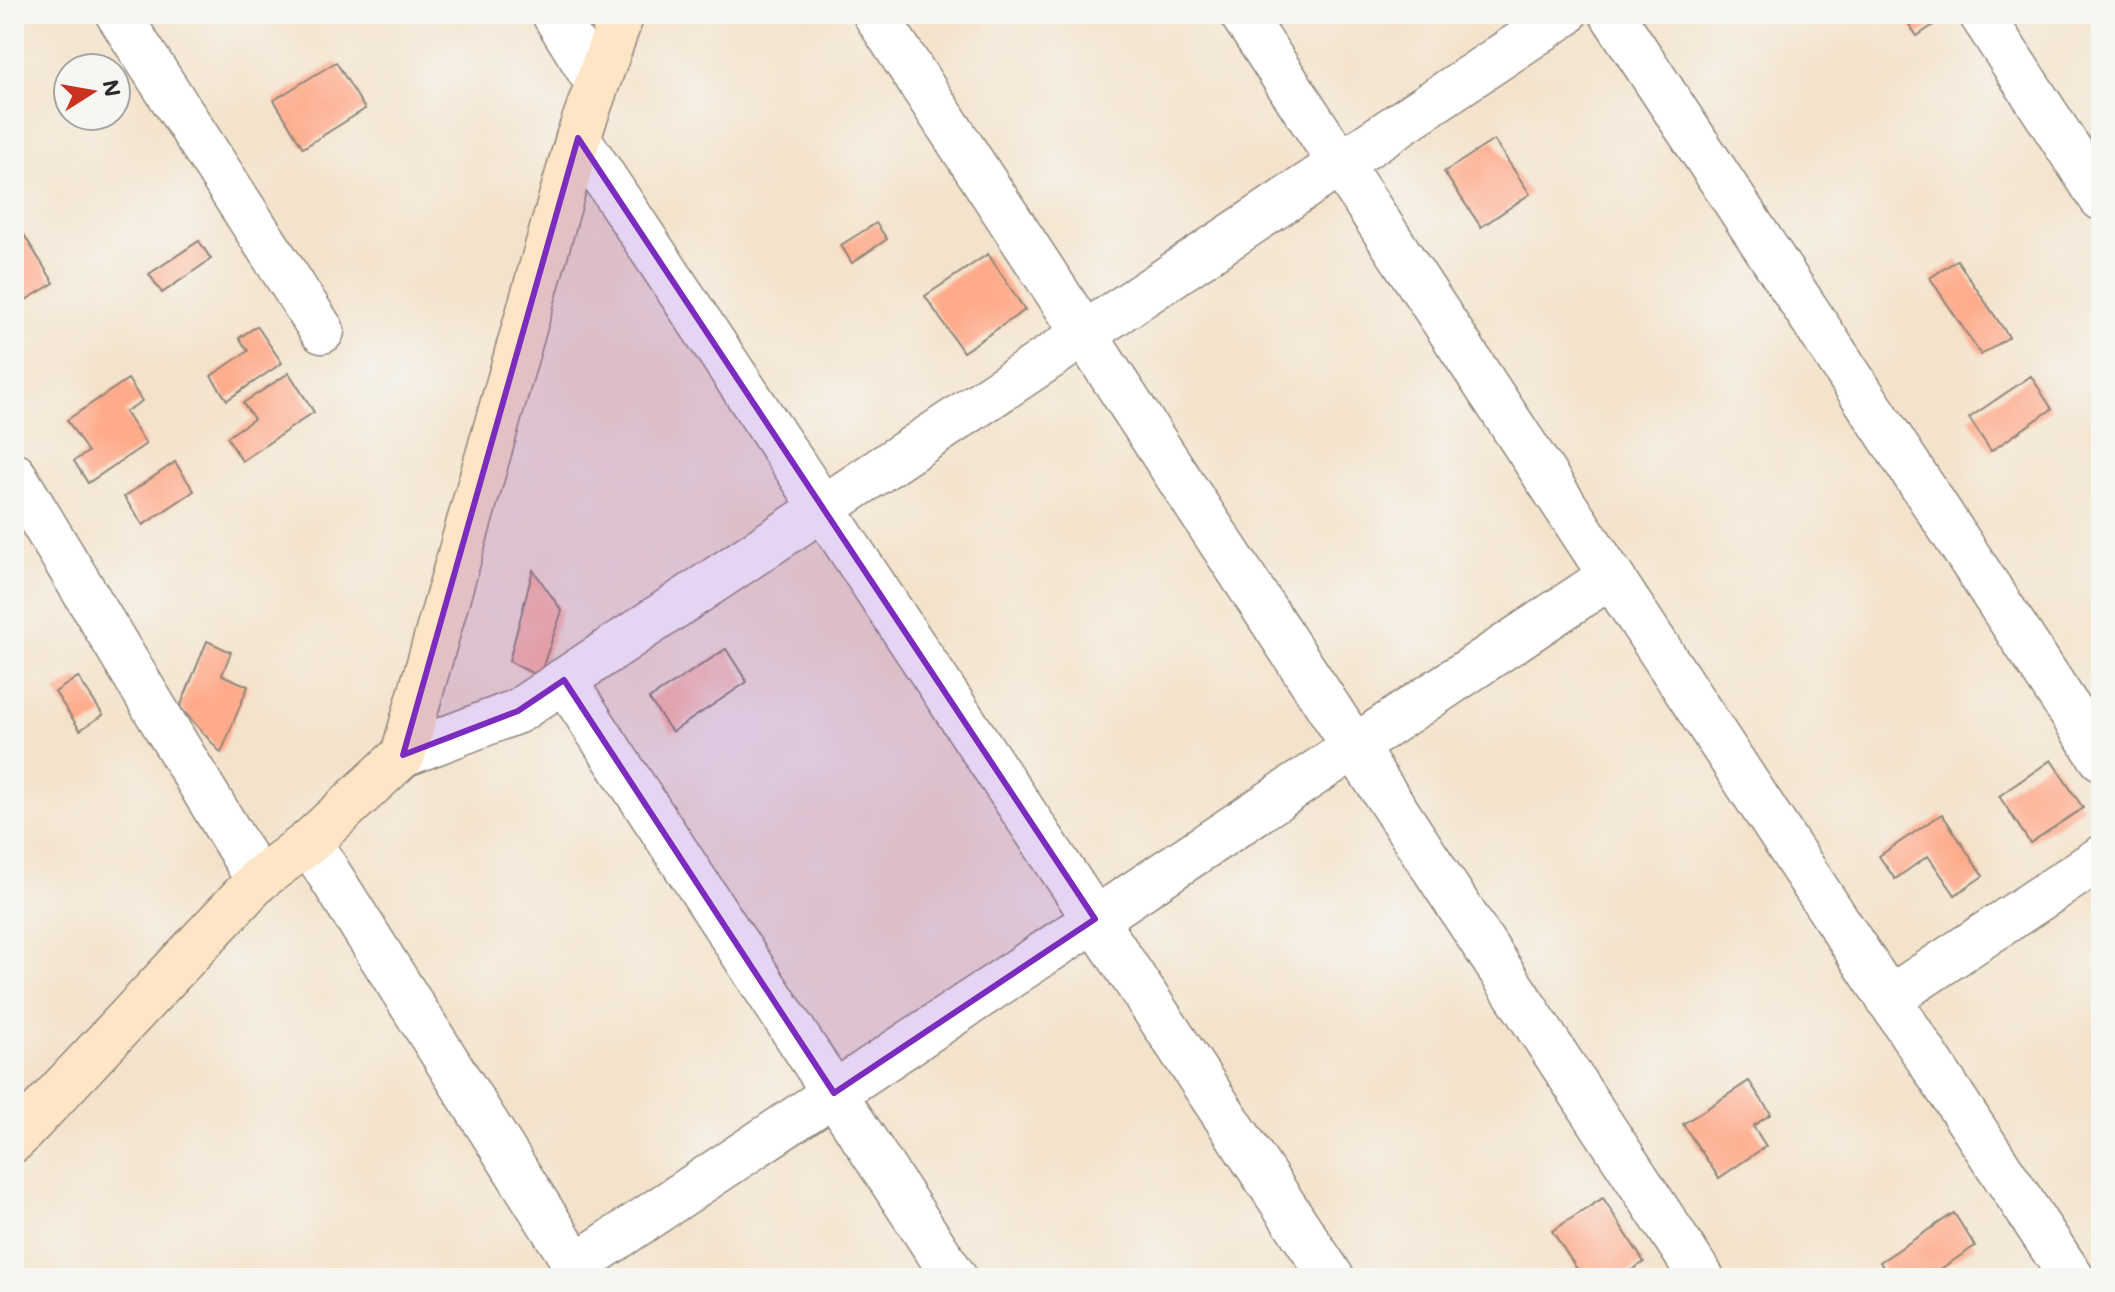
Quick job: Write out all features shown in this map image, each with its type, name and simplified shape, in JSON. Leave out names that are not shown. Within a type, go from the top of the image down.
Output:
[{"type":"street","points":[[118,14],[322,331]]},
{"type":"street","points":[[554,14],[597,83]]},
{"type":"street","points":[[403,755],[578,138],[622,14]]},
{"type":"street","points":[[875,14],[1702,1278]]},
{"type":"street","points":[[1242,14],[2072,1278]]},
{"type":"street","points":[[14,1140],[258,880],[309,842],[403,755],[518,711],[1565,14]]},
{"type":"street","points":[[1612,14],[2101,758]]},
{"type":"street","points":[[1981,14],[2101,198]]},
{"type":"street","points":[[578,138],[1332,1278]]},
{"type":"street","points":[[14,475],[258,880]]},
{"type":"street","points":[[309,842],[580,1272],[834,1093],[1611,576]]},
{"type":"street","points":[[564,680],[955,1278]]},
{"type":"street","points":[[1888,999],[2101,858]]},
{"type":"highlighted area","points":[[578,138],[1095,919],[834,1093],[564,680],[518,711],[403,755]]},
{"type":"building","points":[[1902,14],[1939,14],[1942,19],[1917,36]]},
{"type":"building","points":[[336,62],[365,109],[303,148],[274,100]]},
{"type":"building","points":[[1494,140],[1530,194],[1481,227],[1444,172]]},
{"type":"building","points":[[876,223],[887,239],[852,263],[841,245]]},
{"type":"building","points":[[21,230],[54,283],[14,307],[14,235]]},
{"type":"building","points":[[199,241],[211,259],[162,293],[149,274]]},
{"type":"building","points":[[988,254],[1025,310],[963,352],[925,296]]},
{"type":"building","points":[[1957,260],[2009,337],[1981,355],[1930,278]]},
{"type":"building","points":[[257,326],[282,363],[227,400],[211,376],[248,351],[239,338]]},
{"type":"building","points":[[289,373],[314,412],[242,461],[227,437],[254,419],[243,403]]},
{"type":"building","points":[[2031,376],[2052,409],[1991,451],[1969,418]]},
{"type":"building","points":[[128,379],[142,401],[125,412],[146,444],[88,483],[74,461],[88,452],[67,420]]},
{"type":"building","points":[[175,462],[194,491],[143,525],[124,497]]},
{"type":"building","points":[[533,570],[562,611],[539,677],[509,661]]},
{"type":"building","points":[[207,641],[231,652],[222,675],[248,686],[221,753],[180,707]]},
{"type":"building","points":[[726,649],[747,682],[672,732],[649,699]]},
{"type":"building","points":[[78,677],[103,715],[80,730],[55,692]]},
{"type":"building","points":[[2051,760],[2083,808],[2030,843],[1999,796]]},
{"type":"building","points":[[1942,814],[1983,876],[1955,895],[1928,856],[1895,879],[1879,856]]},
{"type":"building","points":[[1749,1081],[1771,1114],[1753,1126],[1766,1146],[1719,1178],[1683,1124]]},
{"type":"building","points":[[1603,1198],[1644,1262],[1619,1278],[1583,1278],[1552,1231]]},
{"type":"building","points":[[1954,1213],[1975,1246],[1927,1278],[1890,1278],[1880,1262]]}]
